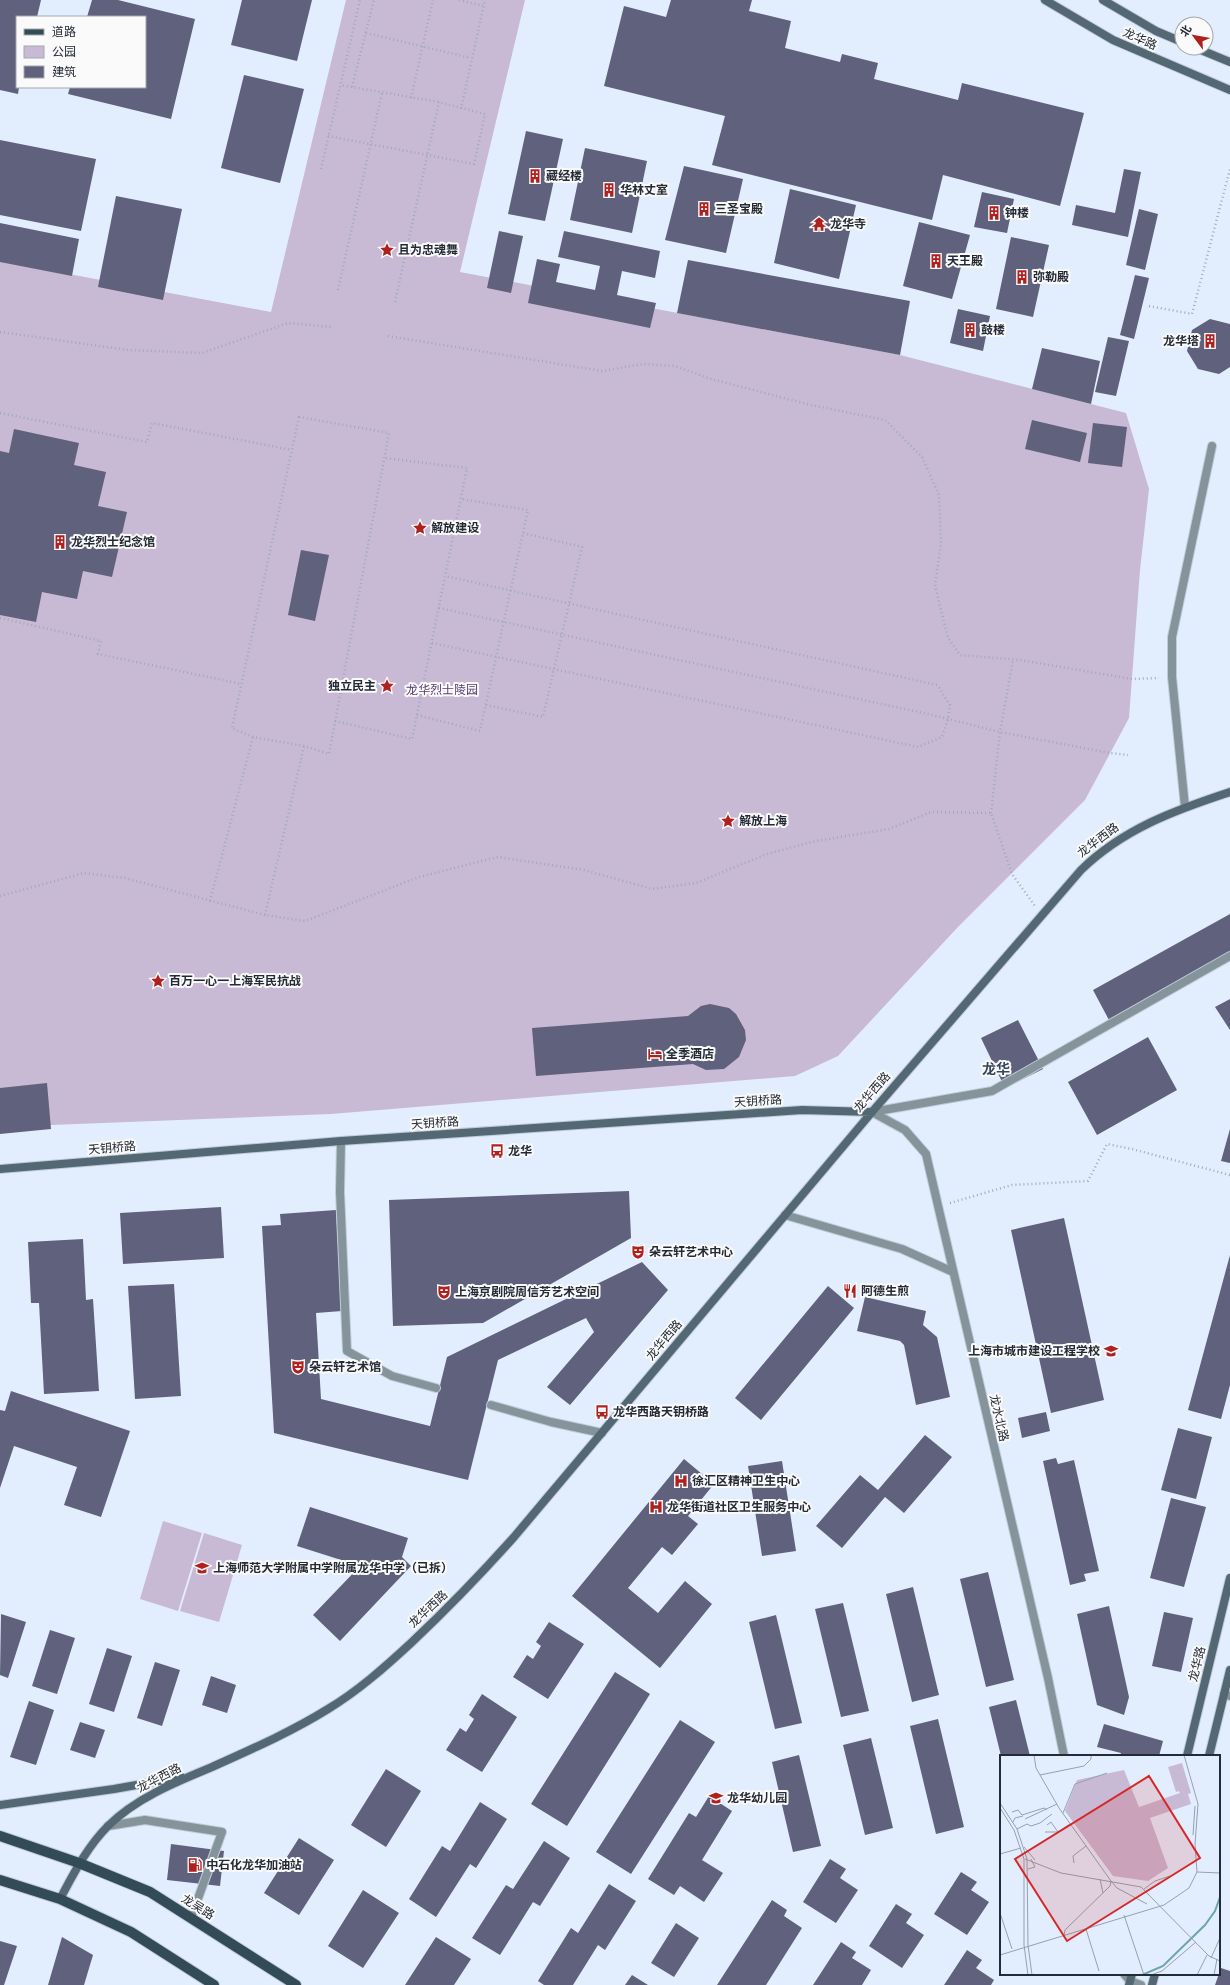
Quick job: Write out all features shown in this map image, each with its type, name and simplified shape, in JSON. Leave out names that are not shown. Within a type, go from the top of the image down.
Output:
[{"type":"main road","points":[[0,1836],[79,1863]]},
{"type":"main road","name":"龙吴路","points":[[79,1863],[150,1892],[296,1985]]},
{"type":"main road","points":[[0,1880],[60,1899],[131,1932],[214,1985]]},
{"type":"street","name":"龙华路","points":[[1045,0],[1113,40],[1230,90]]},
{"type":"street","name":"龙华路","points":[[1103,0],[1156,31],[1174,39]]},
{"type":"street","points":[[1214,55],[1230,62]]},
{"type":"street","points":[[1185,807],[1172,677],[1172,637],[1212,446]]},
{"type":"street","name":"龙华西路","points":[[60,1899],[79,1863],[108,1826],[131,1807],[160,1790],[281,1736],[330,1709],[380,1672],[461,1596],[514,1537],[872,1112],[1081,870],[1106,848],[1144,825],[1185,807],[1230,792]]},
{"type":"street","points":[[872,1112],[992,1091],[1230,956]]},
{"type":"street","name":"天钥桥路","points":[[0,1169],[341,1142],[802,1110],[872,1112]]},
{"type":"street","name":"龙水北路","points":[[872,1112],[905,1130],[926,1154],[1048,1678],[1064,1755]]},
{"type":"street","points":[[341,1142],[340,1192],[347,1351],[392,1376],[436,1388]]},
{"type":"street","points":[[785,1215],[902,1250],[953,1272]]},
{"type":"street","points":[[491,1405],[551,1422],[602,1433]]},
{"type":"street","name":"龙华路","points":[[1187,1755],[1230,1578]]},
{"type":"street","points":[[1209,1755],[1227,1695],[1230,1670]]},
{"type":"street","points":[[0,1804],[107,1790],[194,1775]]},
{"type":"street","points":[[108,1826],[145,1820],[222,1832],[191,1918]]},
{"type":"street","points":[[1152,1985],[1155,1975]]},
{"type":"street","points":[[1131,1980],[1141,1985]]},
{"type":"path","points":[[320,169],[360,0]]},
{"type":"path","points":[[352,87],[374,0]]},
{"type":"path","points":[[411,98],[433,0]]},
{"type":"path","points":[[459,0],[483,6]]},
{"type":"path","points":[[461,109],[471,58],[485,0]]},
{"type":"path","points":[[366,33],[471,58]]},
{"type":"path","points":[[328,136],[474,164],[486,114],[461,109],[440,102],[382,93],[340,84]]},
{"type":"path","points":[[338,290],[382,93]]},
{"type":"path","points":[[395,302],[440,102]]},
{"type":"path","points":[[1149,306],[1192,314],[1230,169]]},
{"type":"path","points":[[0,332],[128,350],[202,353],[288,323],[332,327]]},
{"type":"path","points":[[388,336],[602,371],[643,364],[675,366],[711,379],[780,397],[885,420],[922,457],[939,494],[941,543],[935,586],[948,638],[960,655],[1013,660],[1132,678],[1172,677]]},
{"type":"path","points":[[0,413],[147,442],[152,422],[292,450]]},
{"type":"path","points":[[299,417],[390,433],[329,754],[304,746],[253,737],[232,728],[292,450],[299,417]]},
{"type":"path","points":[[335,721],[412,739],[467,468],[385,458]]},
{"type":"path","points":[[417,715],[480,731],[528,510],[461,499]]},
{"type":"path","points":[[486,705],[543,717],[582,547],[523,533]]},
{"type":"path","points":[[432,643],[918,747],[942,737],[948,720],[950,705],[937,685],[446,576]]},
{"type":"path","points":[[439,608],[1000,732],[1110,754],[1128,755]]},
{"type":"path","points":[[0,618],[101,641],[98,654],[242,684]]},
{"type":"path","points":[[1013,660],[1000,732],[990,813],[1012,874],[1041,916]]},
{"type":"path","points":[[210,901],[253,737]]},
{"type":"path","points":[[265,915],[304,746]]},
{"type":"path","points":[[0,896],[84,873],[125,878],[265,915],[305,921],[419,877],[498,857],[584,870],[652,889],[696,883],[767,854],[816,840],[889,830],[931,812],[990,813]]},
{"type":"path","points":[[938,1206],[1012,1185],[1088,1181],[1106,1144],[1132,1149],[1230,1175]]},
{"type":"green space","name":"龙华烈士陵园","points":[[346,0],[525,0],[460,272],[900,355],[1126,413],[1149,489],[1140,570],[1129,718],[1085,800],[957,928],[838,1056],[795,1076],[331,1114],[0,1127],[0,261],[271,312]]},
{"type":"green space","points":[[163,1521],[202,1533],[178,1611],[140,1599]]},
{"type":"green space","points":[[204,1533],[242,1545],[219,1622],[180,1611]]},
{"type":"building","points":[[0,0],[41,0],[37,16],[16,16],[16,88],[19,88],[18,94],[0,90]]},
{"type":"building","points":[[92,0],[118,0],[195,19],[171,119],[68,94],[70,88],[146,88],[146,16],[87,16]]},
{"type":"building","points":[[242,0],[312,0],[297,61],[231,45]]},
{"type":"building","points":[[671,0],[752,0],[749,11],[791,21],[785,48],[840,62],[842,54],[878,63],[874,79],[958,100],[962,83],[1084,113],[1060,206],[943,175],[932,220],[712,165],[725,116],[604,86],[624,6],[666,17]]},
{"type":"building","points":[[244,75],[304,89],[280,183],[221,168]]},
{"type":"building","name":"藏经楼","points":[[526,131],[563,139],[545,221],[508,214]]},
{"type":"building","points":[[0,140],[96,159],[81,231],[0,215]]},
{"type":"building","name":"华林丈室","points":[[585,148],[647,161],[632,233],[570,220]]},
{"type":"building","name":"三圣宝殿","points":[[684,166],[743,179],[726,253],[665,240]]},
{"type":"building","points":[[1124,169],[1141,172],[1128,237],[1072,225],[1076,205],[1115,213]]},
{"type":"building","points":[[790,189],[856,205],[839,279],[774,263]]},
{"type":"building","name":"钟楼","points":[[982,192],[1014,199],[1007,233],[974,227]]},
{"type":"building","points":[[116,196],[182,209],[163,300],[98,287]]},
{"type":"building","points":[[1139,209],[1158,214],[1145,270],[1126,265]]},
{"type":"building","name":"天王殿","points":[[919,222],[970,235],[952,299],[903,286]]},
{"type":"building","points":[[0,223],[79,239],[72,276],[0,262]]},
{"type":"building","points":[[499,231],[523,236],[511,293],[487,288]]},
{"type":"building","points":[[564,231],[660,251],[655,278],[622,271],[617,295],[656,303],[650,328],[528,303],[537,259],[560,264],[556,282],[595,290],[600,266],[558,257]]},
{"type":"building","name":"弥勒殿","points":[[1011,237],[1049,245],[1033,317],[996,309]]},
{"type":"building","points":[[688,260],[910,301],[900,355],[677,313]]},
{"type":"building","points":[[1135,275],[1149,278],[1134,339],[1120,335]]},
{"type":"building","name":"鼓楼","points":[[958,309],[990,316],[983,351],[950,343]]},
{"type":"building","name":"龙华塔","points":[[1210,319],[1230,324],[1230,367],[1219,374],[1198,369],[1187,351],[1192,330]]},
{"type":"building","points":[[1108,337],[1129,341],[1116,396],[1095,392]]},
{"type":"building","points":[[1042,348],[1100,361],[1091,404],[1032,389]]},
{"type":"building","points":[[1032,420],[1087,433],[1080,462],[1025,449]]},
{"type":"building","points":[[1093,423],[1127,427],[1122,467],[1088,463]]},
{"type":"building","name":"龙华烈士纪念馆","points":[[14,429],[79,443],[74,465],[106,472],[98,506],[127,512],[112,577],[83,571],[77,599],[42,592],[36,622],[0,615],[0,451],[9,453]]},
{"type":"building","points":[[301,550],[329,555],[315,621],[288,615]]},
{"type":"building","points":[[1230,914],[1230,952],[1109,1020],[1093,990]]},
{"type":"building","points":[[1230,999],[1230,1030],[1215,1007]]},
{"type":"building","points":[[710,1004],[729,1008],[736,1014],[745,1030],[746,1040],[739,1057],[724,1069],[706,1070],[693,1064],[536,1076],[532,1028],[688,1016],[701,1006]]},
{"type":"building","points":[[1018,1020],[1043,1069],[1005,1088],[981,1038]]},
{"type":"building","points":[[1148,1037],[1177,1090],[1097,1135],[1068,1082]]},
{"type":"building","points":[[47,1083],[51,1129],[0,1134],[0,1088]]},
{"type":"building","points":[[1230,1129],[1230,1163],[1221,1161]]},
{"type":"building","points":[[629,1191],[631,1238],[483,1323],[393,1326],[389,1200]]},
{"type":"building","points":[[221,1207],[224,1258],[123,1264],[120,1213]]},
{"type":"building","points":[[336,1210],[342,1311],[316,1313],[321,1399],[430,1426],[447,1357],[642,1262],[668,1290],[570,1405],[547,1387],[594,1332],[586,1318],[498,1360],[468,1480],[274,1433],[262,1226],[281,1225],[280,1214]]},
{"type":"building","points":[[1064,1218],[1104,1400],[1051,1413],[1011,1230]]},
{"type":"building","points":[[83,1239],[86,1300],[93,1299],[99,1391],[44,1394],[39,1303],[31,1303],[28,1242]]},
{"type":"building","points":[[1230,1255],[1230,1385],[1221,1419],[1188,1410]]},
{"type":"building","points":[[174,1284],[181,1396],[135,1399],[128,1286]]},
{"type":"building","points":[[828,1286],[854,1308],[761,1420],[735,1398]]},
{"type":"building","points":[[865,1297],[926,1311],[923,1325],[937,1337],[950,1397],[916,1405],[904,1345],[900,1341],[857,1331]]},
{"type":"building","points":[[11,1391],[130,1431],[101,1517],[64,1505],[77,1467],[14,1446],[0,1488],[0,1410],[5,1411]]},
{"type":"building","points":[[1046,1412],[1050,1431],[1022,1438],[1018,1418]]},
{"type":"building","points":[[1178,1428],[1212,1437],[1196,1499],[1161,1490]]},
{"type":"building","points":[[925,1435],[952,1457],[904,1513],[885,1497],[842,1548],[816,1526],[860,1475],[878,1490]]},
{"type":"building","points":[[1056,1458],[1058,1464],[1074,1460],[1099,1571],[1084,1574],[1086,1581],[1070,1585],[1043,1461]]},
{"type":"building","points":[[684,1459],[714,1484],[688,1516],[698,1524],[672,1555],[662,1547],[628,1588],[658,1613],[685,1581],[712,1604],[660,1668],[572,1596]]},
{"type":"building","points":[[782,1461],[796,1551],[762,1556],[748,1466]]},
{"type":"building","points":[[1171,1498],[1206,1507],[1184,1587],[1150,1578]]},
{"type":"building","points":[[310,1507],[408,1538],[402,1557],[411,1566],[340,1641],[313,1615],[360,1566],[297,1546]]},
{"type":"building","points":[[988,1572],[1014,1680],[986,1687],[960,1579]]},
{"type":"building","points":[[913,1587],[939,1695],[912,1702],[886,1594]]},
{"type":"building","points":[[843,1603],[869,1711],[841,1717],[815,1609]]},
{"type":"building","points":[[1109,1606],[1129,1697],[1124,1715],[1097,1705],[1077,1614]]},
{"type":"building","points":[[1164,1612],[1193,1618],[1181,1672],[1152,1666]]},
{"type":"building","points":[[1,1614],[26,1622],[8,1678],[0,1675]]},
{"type":"building","points":[[776,1615],[802,1723],[775,1729],[749,1622]]},
{"type":"building","points":[[549,1622],[584,1644],[548,1699],[513,1677],[527,1655],[533,1659],[541,1646],[536,1642]]},
{"type":"building","points":[[50,1630],[75,1638],[57,1694],[32,1686]]},
{"type":"building","points":[[107,1648],[132,1656],[114,1712],[89,1704]]},
{"type":"building","points":[[155,1662],[180,1670],[162,1726],[137,1718]]},
{"type":"building","points":[[615,1672],[650,1694],[567,1826],[531,1804]]},
{"type":"building","points":[[211,1676],[236,1685],[227,1713],[202,1705]]},
{"type":"building","points":[[482,1694],[517,1717],[482,1772],[446,1750],[460,1728],[466,1732],[474,1719],[469,1715]]},
{"type":"building","points":[[1016,1700],[1030,1755],[1001,1755],[989,1707]]},
{"type":"building","points":[[29,1701],[54,1710],[36,1765],[10,1757]]},
{"type":"building","points":[[938,1719],[964,1827],[936,1834],[910,1726]]},
{"type":"building","points":[[680,1720],[715,1742],[631,1874],[596,1852]]},
{"type":"building","points":[[80,1722],[105,1730],[95,1758],[70,1750]]},
{"type":"building","points":[[1104,1724],[1163,1741],[1159,1755],[1120,1755],[1121,1753],[1097,1747]]},
{"type":"building","points":[[871,1738],[893,1828],[865,1835],[843,1745]]},
{"type":"building","points":[[799,1755],[821,1846],[793,1852],[772,1762]]},
{"type":"building","points":[[386,1769],[421,1791],[386,1847],[351,1825]]},
{"type":"building","points":[[709,1796],[732,1811],[702,1860],[723,1873],[704,1902],[680,1886],[674,1895],[648,1879],[689,1813],[696,1817]]},
{"type":"building","points":[[480,1802],[507,1819],[476,1868],[470,1864],[436,1917],[409,1899],[442,1846],[450,1851]]},
{"type":"building","points":[[299,1838],[334,1860],[299,1915],[264,1893]]},
{"type":"building","points":[[544,1841],[570,1858],[540,1906],[533,1902],[500,1955],[472,1938],[506,1885],[513,1889]]},
{"type":"building","name":"中石化龙华加油站","points":[[171,1844],[224,1851],[220,1886],[167,1880]]},
{"type":"building","points":[[830,1859],[846,1869],[840,1878],[858,1890],[836,1923],[803,1902]]},
{"type":"building","points":[[961,1872],[977,1882],[971,1890],[989,1902],[967,1935],[934,1914]]},
{"type":"building","points":[[609,1884],[636,1901],[605,1950],[598,1945],[573,1985],[544,1985],[538,1981],[571,1928],[578,1933]]},
{"type":"building","points":[[363,1890],[399,1913],[363,1968],[328,1946]]},
{"type":"building","points":[[772,1900],[787,1910],[784,1916],[802,1928],[766,1985],[717,1985]]},
{"type":"building","points":[[896,1904],[912,1914],[906,1923],[924,1935],[902,1968],[869,1946]]},
{"type":"building","points":[[676,1923],[699,1938],[674,1977],[651,1963]]},
{"type":"building","points":[[62,1937],[93,1955],[84,1985],[48,1985]]},
{"type":"building","points":[[436,1937],[471,1959],[454,1985],[405,1985]]},
{"type":"building","points":[[0,1941],[17,1946],[4,1985],[0,1985]]},
{"type":"building","points":[[841,1942],[856,1952],[852,1958],[871,1970],[862,1985],[813,1985]]},
{"type":"building","points":[[967,1950],[982,1960],[976,1968],[994,1980],[991,1985],[944,1985]]},
{"type":"building","points":[[1221,1968],[1230,1971],[1230,1985],[1215,1985],[1219,1975],[1220,1975]]},
{"type":"building","points":[[632,1975],[648,1985],[625,1985]]},
{"type":"place","name":"藏经楼","points":[[535,176]]},
{"type":"place","name":"华林丈室","points":[[609,190]]},
{"type":"place","name":"三圣宝殿","points":[[704,209]]},
{"type":"place","name":"钟楼","points":[[994,213]]},
{"type":"place","name":"龙华寺","points":[[819,224]]},
{"type":"place","name":"且为忠魂舞","points":[[387,250]]},
{"type":"place","name":"天王殿","points":[[936,261]]},
{"type":"place","name":"弥勒殿","points":[[1022,277]]},
{"type":"place","name":"鼓楼","points":[[970,330]]},
{"type":"place","name":"龙华塔","points":[[1210,341]]},
{"type":"place","name":"解放建设","points":[[420,528]]},
{"type":"place","name":"龙华烈士纪念馆","points":[[60,542]]},
{"type":"place","name":"独立民主","points":[[387,686]]},
{"type":"place","name":"解放上海","points":[[728,821]]},
{"type":"place","name":"百万一心一上海军民抗战","points":[[158,981]]},
{"type":"place","name":"全季酒店","points":[[655,1054]]},
{"type":"place","name":"龙华","points":[[497,1151]]},
{"type":"place","name":"朵云轩艺术中心","points":[[638,1252]]},
{"type":"place","name":"阿德生煎","points":[[850,1291]]},
{"type":"place","name":"上海京剧院周信芳艺术空间","points":[[444,1292]]},
{"type":"place","name":"上海市城市建设工程学校","points":[[1111,1351]]},
{"type":"place","name":"朵云轩艺术馆","points":[[298,1367]]},
{"type":"place","name":"龙华西路天钥桥路","points":[[602,1412]]},
{"type":"place","name":"徐汇区精神卫生中心","points":[[681,1481]]},
{"type":"place","name":"龙华街道社区卫生服务中心","points":[[656,1507]]},
{"type":"place","name":"上海师范大学附属中学附属龙华中学（已拆）","points":[[202,1568]]},
{"type":"place","name":"龙华幼儿园","points":[[716,1798]]},
{"type":"place","name":"中石化龙华加油站","points":[[195,1865]]},
{"type":"district","name":"龙华","points":[[996,1069]]}]
